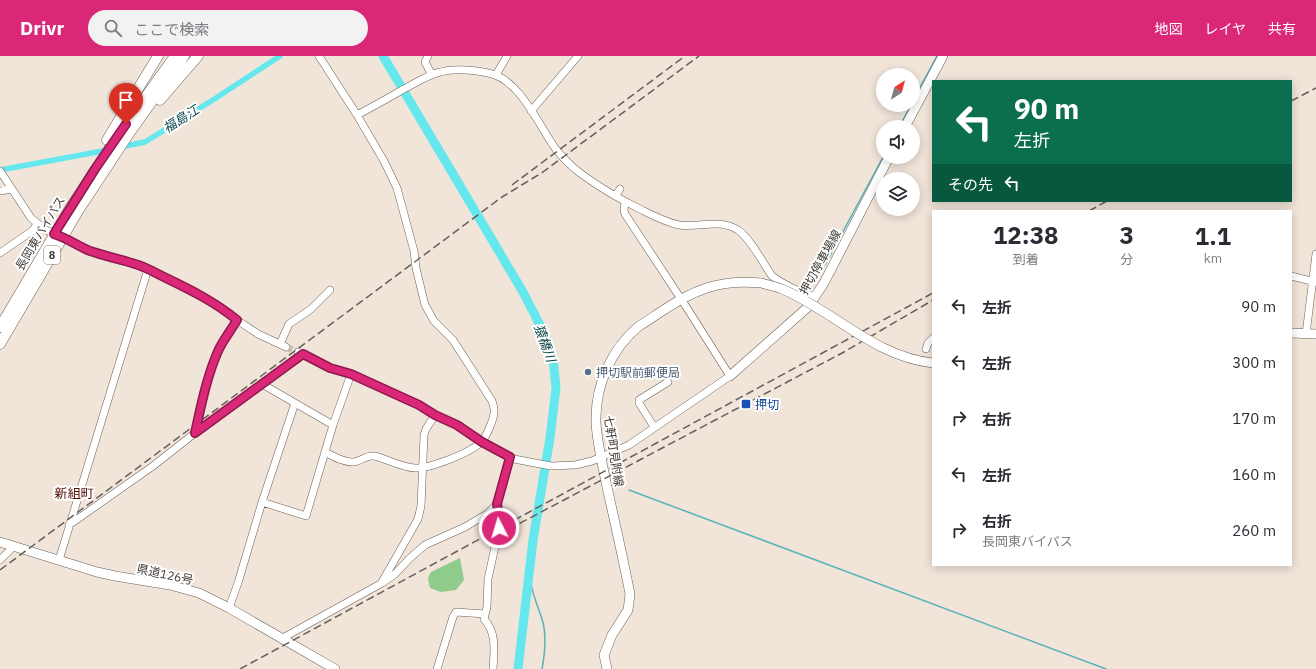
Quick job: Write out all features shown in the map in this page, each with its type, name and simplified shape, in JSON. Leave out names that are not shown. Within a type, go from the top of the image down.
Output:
[{"type":"highway","points":[[114,135],[158,56]]},
{"type":"highway","name":"長岡東バイパス","points":[[0,327],[73,210],[92,170],[114,135],[175,56]]},
{"type":"highway","points":[[73,210],[109,167],[184,56]]},
{"type":"highway","points":[[133,132],[198,56]]},
{"type":"highway","name":"長岡東バイパス","points":[[0,344],[58,235]]},
{"type":"main road","points":[[909,120],[943,56]]},
{"type":"main road","name":"押切停車場線","points":[[730,376],[808,307],[815,297],[885,164]]},
{"type":"main road","name":"七軒町見附線","points":[[607,669],[604,656],[612,635],[628,610],[630,594],[602,457],[596,424],[596,408],[599,390],[608,366],[620,346],[639,327],[681,298],[703,289],[726,283],[761,283],[781,288],[888,350],[918,362],[932,363]]},
{"type":"main road","points":[[1292,333],[1316,334]]},
{"type":"main road","name":"県道126号","points":[[0,542],[115,576],[181,588],[199,593],[229,608],[335,669]]},
{"type":"street","points":[[319,56],[357,115],[384,161],[397,188],[414,250],[416,268],[425,305],[434,320],[453,340],[492,401],[495,411],[482,442],[454,458],[422,468],[400,465],[374,456],[369,456],[353,462],[325,452]]},
{"type":"street","points":[[428,56],[425,62],[432,74]]},
{"type":"street","points":[[496,75],[507,56]]},
{"type":"street","points":[[531,111],[578,56]]},
{"type":"street","points":[[357,115],[422,79],[441,71],[455,70],[496,75],[508,82],[514,89],[531,111],[555,148],[580,174],[625,202],[652,216],[679,225],[689,226],[710,223],[724,224],[731,227],[743,235],[772,276],[815,297]]},
{"type":"street","points":[[0,171],[30,218],[37,224],[83,248],[110,258],[148,269],[217,304],[258,334],[283,345],[289,324],[311,309],[330,290]]},
{"type":"street","points":[[0,191],[10,187]]},
{"type":"street","points":[[615,196],[620,189]]},
{"type":"street","points":[[69,525],[153,466],[301,353],[330,368],[351,374],[419,405],[435,415],[457,425],[482,442],[510,457],[523,461],[551,466],[567,466],[584,463],[602,457],[629,445],[730,376],[681,298],[625,214],[625,202]]},
{"type":"street","points":[[0,253],[32,231],[37,224]]},
{"type":"street","points":[[1306,334],[1314,282],[1316,254]]},
{"type":"street","points":[[59,560],[148,269]]},
{"type":"street","points":[[1292,276],[1314,282]]},
{"type":"street","points":[[195,433],[201,403],[215,359],[237,320]]},
{"type":"street","points":[[926,349],[928,343],[932,339]]},
{"type":"street","points":[[262,502],[306,516],[333,425],[351,374]]},
{"type":"street","points":[[654,427],[638,402],[668,382]]},
{"type":"street","points":[[262,384],[333,425]]},
{"type":"street","points":[[229,608],[294,403]]},
{"type":"street","points":[[382,583],[418,518],[421,506],[424,435],[435,415]]},
{"type":"street","points":[[493,669],[493,636],[489,625],[484,619],[487,607],[488,579],[500,524],[497,504],[510,457]]},
{"type":"street","points":[[282,638],[382,583],[395,574],[425,545],[465,527],[487,514],[497,504]]},
{"type":"street","points":[[0,560],[14,546]]},
{"type":"street","points":[[436,669],[456,612],[485,614]]},
{"type":"green space","points":[[460,558],[464,580],[456,590],[441,592],[430,588],[428,578],[431,572]]},
{"type":"waterway","name":"福島江","points":[[120,147],[145,142],[280,56]]},
{"type":"waterway","name":"猿橋川","points":[[383,56],[523,292],[546,337],[553,358],[556,388],[550,438],[533,540],[518,669]]},
{"type":"waterway","points":[[920,87],[937,56]]},
{"type":"waterway","points":[[903,120],[907,112]]},
{"type":"waterway","name":"福島江","points":[[0,170],[108,150]]},
{"type":"waterway","points":[[825,265],[879,164]]},
{"type":"waterway","points":[[629,490],[1106,669]]},
{"type":"waterway","points":[[530,565],[531,586],[545,631],[545,650],[542,669]]},
{"type":"tunnel","points":[[286,347],[298,352]]},
{"type":"railway","points":[[512,185],[685,56]]},
{"type":"railway","points":[[0,570],[502,197],[543,172],[699,56]]},
{"type":"railway","points":[[1292,100],[1316,88]]},
{"type":"railway","points":[[1091,210],[1105,202]]},
{"type":"railway","points":[[240,669],[932,294]]},
{"type":"railway","points":[[509,529],[844,352],[932,301]]},
{"type":"place","name":"押切駅前郵便局","points":[[588,372]]},
{"type":"place","name":"押切","points":[[746,404]]},
{"type":"district","name":"新組町","points":[[74,493]]},
{"type":"route","points":[[126,124],[95,169],[54,234],[83,248],[110,258],[148,269],[217,304],[237,320],[215,359],[201,403],[195,433],[303,354],[330,368],[351,374],[419,405],[435,415],[457,425],[482,442],[510,457],[497,504],[500,524],[499,528]]}]
